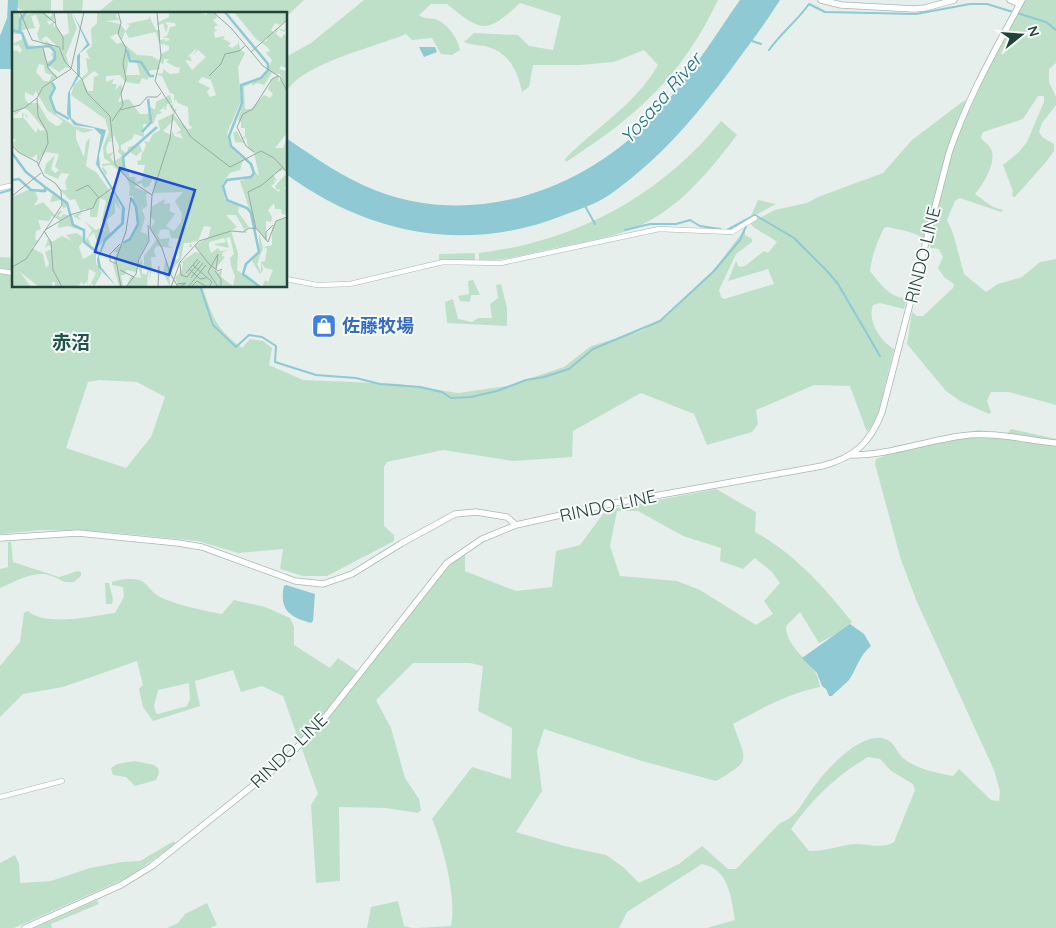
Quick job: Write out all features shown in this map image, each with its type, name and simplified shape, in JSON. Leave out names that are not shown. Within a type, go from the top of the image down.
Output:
[{"type":"street","points":[[821,0],[841,5],[914,9],[954,0]]},
{"type":"street","points":[[1010,0],[1021,2]]},
{"type":"street","name":"RINDO LINE","points":[[25,928],[137,876],[177,848],[284,761],[323,720],[447,563],[482,538],[516,526],[615,503],[822,466],[852,455],[869,437],[882,412],[957,128],[969,101],[1021,2]]},
{"type":"street","points":[[288,279],[317,285],[350,284],[443,262],[497,263],[659,229],[732,232],[755,218]]},
{"type":"street","points":[[852,455],[878,454],[946,438],[976,434],[1056,443]]},
{"type":"street","points":[[0,538],[78,533],[178,543],[202,547],[295,581],[323,584],[352,574],[410,538],[455,514],[476,512],[507,517],[516,526]]},
{"type":"street","points":[[0,797],[62,781]]},
{"type":"green space","points":[[17,0],[51,0],[51,12],[27,12],[17,8]]},
{"type":"green space","points":[[63,0],[83,0],[82,12],[63,12]]},
{"type":"green space","points":[[113,0],[304,0],[288,15],[288,12],[98,12]]},
{"type":"green space","points":[[364,0],[718,0],[689,51],[655,93],[614,128],[566,162],[565,159],[577,147],[627,104],[649,79],[658,65],[644,50],[614,62],[580,65],[533,65],[529,87],[522,92],[515,70],[507,58],[488,47],[464,42],[474,33],[518,35],[529,46],[553,50],[561,16],[520,3],[500,20],[492,25],[484,26],[477,25],[447,4],[431,4],[419,15],[439,21],[451,31],[460,50],[452,55],[441,54],[432,38],[412,40],[406,34],[324,64],[295,82],[288,90],[288,56],[311,43]]},
{"type":"green space","points":[[1025,0],[1056,0],[1056,63],[1049,69],[1049,82],[1056,97],[1056,105],[1042,123],[1039,132],[1042,137],[1054,144],[1054,151],[1015,197],[1012,196],[1013,191],[1003,165],[1019,152],[1027,142],[1044,102],[1044,96],[1038,96],[1023,119],[983,132],[981,137],[992,151],[993,157],[986,178],[975,194],[993,207],[1003,210],[1001,212],[960,198],[955,201],[947,220],[953,233],[964,274],[986,292],[998,284],[1022,277],[1040,262],[1056,259],[1056,405],[1009,392],[991,392],[987,401],[991,412],[989,414],[960,401],[946,391],[907,344],[912,312],[917,316],[923,316],[953,288],[954,284],[944,277],[938,268],[943,257],[939,249],[931,248],[918,235],[888,227],[884,228],[877,244],[870,271],[889,292],[904,298],[913,275],[904,309],[880,303],[873,305],[872,318],[876,330],[884,341],[894,349],[877,418],[867,432],[850,386],[814,385],[756,410],[758,424],[752,432],[707,445],[694,414],[641,393],[573,431],[572,457],[513,461],[443,450],[387,462],[384,467],[384,526],[394,535],[394,541],[327,576],[303,576],[280,569],[283,549],[238,553],[198,541],[107,532],[41,530],[0,534],[0,257],[12,258],[12,288],[203,288],[220,328],[233,341],[242,348],[250,339],[263,341],[272,348],[269,365],[303,380],[399,384],[458,393],[507,386],[564,367],[591,346],[641,331],[666,317],[712,272],[745,229],[745,235],[752,239],[752,242],[736,254],[719,290],[721,297],[724,299],[774,284],[768,269],[728,281],[736,261],[739,267],[745,266],[764,251],[768,253],[777,242],[754,228],[750,223],[775,210],[807,203],[818,197],[883,173],[912,140],[962,102],[972,98]],"holes":[[[99,380],[137,382],[165,397],[151,437],[126,468],[66,448],[88,382]]]},
{"type":"green space","points":[[721,121],[737,135],[689,191],[676,203],[646,223],[620,233],[592,240],[508,258],[479,261],[479,253],[514,247],[548,238],[581,226],[613,211],[643,193],[671,172],[697,148]]},
{"type":"green space","points":[[758,200],[776,204],[750,218]]},
{"type":"green space","points":[[475,253],[475,261],[439,260],[439,254]]},
{"type":"green space","points":[[473,280],[480,295],[471,295],[470,302],[460,301],[458,296],[469,294],[468,281]]},
{"type":"green space","points":[[501,284],[507,308],[507,326],[447,323],[445,302],[453,299],[458,319],[472,322],[478,318],[492,318],[490,304],[498,298],[496,285]]},
{"type":"green space","points":[[1011,429],[1056,439],[1056,928],[707,928],[735,920],[730,893],[723,878],[711,867],[702,864],[627,912],[619,928],[416,928],[451,926],[451,887],[432,819],[472,767],[511,779],[512,728],[478,711],[483,666],[470,663],[413,663],[376,700],[391,728],[405,778],[419,799],[421,810],[418,813],[386,808],[339,807],[340,881],[316,883],[311,805],[318,794],[283,696],[262,686],[241,692],[233,670],[195,681],[200,706],[153,721],[143,707],[139,689],[143,685],[137,661],[63,687],[23,694],[0,717],[0,666],[20,642],[24,613],[28,611],[36,616],[46,618],[70,619],[115,613],[124,597],[123,587],[112,585],[112,582],[115,581],[139,580],[155,593],[170,601],[222,614],[234,600],[265,607],[290,618],[294,627],[294,645],[330,668],[338,658],[363,675],[439,575],[465,553],[465,571],[516,591],[552,587],[556,551],[580,545],[606,510],[716,489],[756,512],[755,532],[783,550],[808,572],[852,622],[844,630],[819,643],[800,612],[786,626],[789,639],[811,666],[820,687],[786,697],[733,724],[743,753],[743,759],[736,768],[716,781],[642,761],[544,729],[537,751],[542,791],[516,832],[564,846],[606,855],[623,867],[639,883],[679,864],[702,846],[728,869],[736,869],[780,823],[795,813],[834,763],[862,742],[882,738],[890,741],[908,762],[920,768],[953,776],[959,769],[991,800],[999,801],[1000,791],[994,770],[917,602],[901,560],[875,464],[876,459],[884,456],[894,446],[979,430],[1006,435]],"holes":[[[617,511],[638,511],[683,536],[721,548],[720,561],[743,569],[755,558],[772,572],[780,583],[764,601],[773,614],[756,625],[700,590],[677,581],[620,576],[610,546]],[[189,683],[190,699],[187,706],[158,714],[154,706],[158,690]],[[868,757],[880,759],[891,771],[913,784],[915,790],[894,842],[875,846],[855,844],[809,851],[791,829],[826,789]]]},
{"type":"green space","points":[[8,542],[11,542],[13,562],[59,577],[78,571],[81,572],[81,576],[74,582],[64,582],[46,574],[32,575],[0,588],[0,569],[8,567]]},
{"type":"green space","points":[[105,583],[109,583],[113,599],[112,604],[106,604]]},
{"type":"green space","points":[[135,761],[154,765],[158,768],[159,773],[156,780],[135,786],[126,777],[113,775],[111,768],[117,764]]},
{"type":"green space","points":[[174,841],[175,844],[129,877],[14,928],[0,928],[0,863],[15,855],[19,864],[20,883],[51,881],[90,868],[122,862],[140,861]]},
{"type":"green space","points":[[97,900],[99,904],[51,924],[52,928],[34,928]]},
{"type":"green space","points":[[398,901],[404,926],[413,928],[367,928],[371,907]]},
{"type":"green space","points":[[207,903],[217,925],[210,928],[167,928],[178,923],[185,914]]},
{"type":"water","points":[[740,0],[780,0],[719,85],[677,135],[646,166],[607,197],[583,208],[528,227],[491,234],[455,235],[420,232],[385,224],[351,212],[318,195],[288,175],[288,139],[330,167],[365,186],[414,201],[451,205],[489,203],[525,196],[560,183],[593,165],[624,144],[664,105],[709,46]]},
{"type":"water","points":[[12,36],[12,69],[0,69],[0,37]]},
{"type":"water","points":[[419,47],[435,47],[437,52],[424,57]]},
{"type":"water","points":[[284,586],[315,594],[313,621],[311,623],[291,615],[287,611],[283,601]]},
{"type":"water","points":[[850,624],[864,634],[871,646],[861,658],[849,680],[832,696],[829,696],[826,689],[822,686],[817,673],[802,658]]},
{"type":"waterway","points":[[12,12],[13,0]]},
{"type":"waterway","points":[[769,50],[809,4],[825,12],[916,14],[970,4],[987,4],[1013,12]]},
{"type":"waterway","points":[[1017,13],[1046,22],[1056,30]]},
{"type":"waterway","points":[[1,47],[12,19]]},
{"type":"waterway","points":[[752,41],[761,44]]},
{"type":"waterway","points":[[0,193],[12,190]]},
{"type":"waterway","points":[[584,204],[595,224]]},
{"type":"waterway","points":[[727,230],[755,215],[794,238],[838,284],[880,356]]},
{"type":"waterway","points":[[625,230],[650,224],[676,224],[690,220],[700,226],[720,229]]},
{"type":"waterway","points":[[201,288],[213,325],[236,347],[249,335],[262,337],[276,346],[275,362],[316,375],[356,378],[380,384],[420,387],[442,392],[451,398],[471,397],[569,369],[593,349],[660,321],[714,271],[740,240],[747,224]]},
{"type":"place","name":"佐藤牧場","points":[[324,326]]},
{"type":"district","name":"赤沼","points":[[71,342]]},
{"type":"water label","name":"Yosasa River","points":[[661,98]]}]
